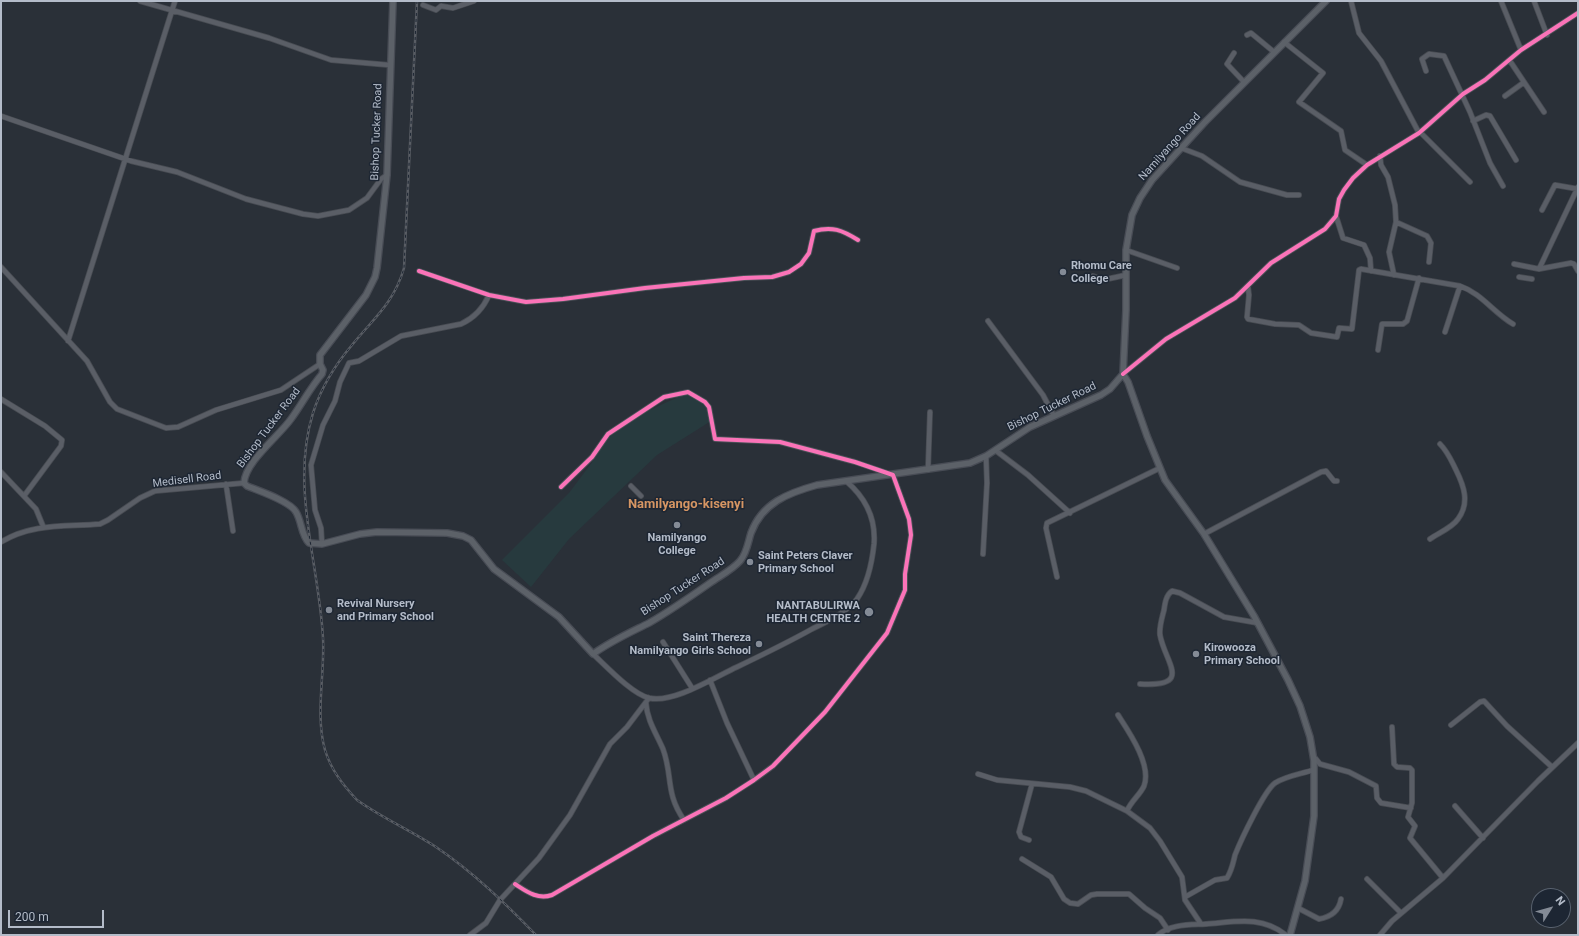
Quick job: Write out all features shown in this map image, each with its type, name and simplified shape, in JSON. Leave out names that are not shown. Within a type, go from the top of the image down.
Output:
[{"type":"main road","name":"Bishop Tucker Road","points":[[322,544],[308,542],[298,516],[292,507],[244,483],[250,466],[290,420],[322,374],[323,370],[320,364],[320,355],[362,301],[375,277],[387,175],[389,65],[393,1]]},
{"type":"main road","name":"Namilyango Road","points":[[1123,374],[1125,355],[1126,250],[1132,215],[1140,198],[1152,180],[1181,148],[1244,82],[1326,1]]},
{"type":"main road","name":"Bishop Tucker Road","points":[[593,654],[621,635],[648,623],[688,599],[735,565],[746,550],[757,520],[763,510],[772,503],[794,491],[846,481],[970,463],[986,456],[1020,432],[1101,395],[1110,389],[1123,374]]},
{"type":"main road","points":[[1123,374],[1128,382],[1160,468],[1171,489],[1204,534],[1258,623],[1284,671],[1300,706],[1310,737],[1314,761],[1314,816],[1305,881],[1290,935]]},
{"type":"main road","points":[[322,544],[360,534],[377,532],[455,534],[468,538],[494,569],[559,617],[593,654]]},
{"type":"street","points":[[140,1],[275,40],[331,60],[389,65]]},
{"type":"street","points":[[68,341],[124,159],[175,1]]},
{"type":"street","points":[[423,5],[436,10],[441,6],[453,8],[474,1]]},
{"type":"street","points":[[1351,1],[1359,33],[1381,61],[1419,132],[1470,182]]},
{"type":"street","points":[[1501,1],[1521,50]]},
{"type":"street","points":[[1534,1],[1547,35]]},
{"type":"street","points":[[1372,271],[1370,258],[1364,244],[1343,238],[1336,216],[1339,199],[1353,178],[1367,165],[1419,132],[1463,94],[1485,80],[1510,61],[1521,50],[1547,35],[1578,13]]},
{"type":"street","points":[[1247,35],[1251,33],[1274,52]]},
{"type":"street","points":[[1284,42],[1323,73],[1299,102],[1341,131],[1345,150],[1367,165]]},
{"type":"street","points":[[1234,53],[1226,64],[1244,82]]},
{"type":"street","points":[[1426,71],[1422,59],[1429,54],[1444,56],[1463,94],[1490,163],[1503,186]]},
{"type":"street","points":[[1510,61],[1523,83],[1544,112]]},
{"type":"street","points":[[1505,96],[1523,83]]},
{"type":"street","points":[[1473,121],[1486,115],[1490,116],[1516,160]]},
{"type":"street","points":[[1,116],[124,159],[177,172],[246,199],[303,214],[318,216],[349,210],[357,206],[374,191],[381,179],[387,175]]},
{"type":"street","points":[[1181,148],[1202,156],[1240,182],[1287,195],[1299,195]]},
{"type":"street","points":[[1380,156],[1381,165],[1388,177],[1393,192],[1396,222],[1389,252],[1394,275]]},
{"type":"street","points":[[1539,269],[1578,189],[1555,185],[1542,210]]},
{"type":"street","points":[[1123,374],[1166,339],[1227,303],[1248,287],[1271,263],[1319,234],[1336,216]]},
{"type":"street","points":[[1396,222],[1427,236],[1431,242],[1429,262]]},
{"type":"street","points":[[419,271],[488,295],[526,302],[744,278],[772,278],[789,272],[800,264],[809,253],[814,231],[824,228],[844,231],[858,240]]},
{"type":"street","points":[[1126,250],[1177,268]]},
{"type":"street","points":[[1514,264],[1539,269],[1571,263],[1574,264],[1578,271]]},
{"type":"street","points":[[1,267],[87,362],[104,393],[117,409],[166,428],[178,427],[216,410],[281,390],[320,364]]},
{"type":"street","points":[[1248,287],[1249,295],[1247,317],[1251,321],[1299,325],[1311,333],[1337,337],[1340,328],[1353,328],[1359,270],[1419,278],[1460,286],[1474,292],[1498,314],[1513,324]]},
{"type":"street","points":[[1093,276],[1103,280],[1126,275]]},
{"type":"street","points":[[1519,277],[1532,279]]},
{"type":"street","points":[[1378,350],[1382,324],[1403,324],[1407,321],[1419,278]]},
{"type":"street","points":[[1445,332],[1460,286]]},
{"type":"street","points":[[322,544],[321,528],[315,510],[311,465],[323,425],[335,401],[337,388],[349,363],[359,361],[401,336],[461,324],[469,320],[485,304],[488,295]]},
{"type":"street","points":[[988,321],[1043,395],[1054,416]]},
{"type":"street","points":[[515,884],[535,896],[548,897],[726,798],[773,766],[825,712],[887,633],[905,590],[905,574],[911,535],[909,519],[893,475],[848,460],[780,442],[715,439],[710,407],[691,393],[686,392],[664,397],[608,434],[592,457],[561,488]]},
{"type":"street","points":[[1,399],[22,411],[31,419],[45,426],[62,440],[61,446],[24,496]]},
{"type":"street","points":[[928,470],[930,412]]},
{"type":"street","points":[[1430,539],[1457,521],[1462,512],[1465,499],[1462,479],[1447,452],[1440,444]]},
{"type":"street","points":[[995,450],[1028,475],[1070,513]]},
{"type":"street","points":[[983,554],[986,456]]},
{"type":"street","points":[[1057,577],[1046,525],[1086,503],[1110,494],[1160,468]]},
{"type":"street","points":[[1204,534],[1323,471],[1328,472],[1334,482],[1337,481]]},
{"type":"street","points":[[1,472],[36,509],[43,526]]},
{"type":"street","points":[[593,654],[627,685],[648,700],[664,698],[692,688],[782,646],[848,608],[861,592],[872,561],[874,538],[873,518],[866,504],[854,487],[846,481]]},
{"type":"street","name":"Medisell Road","points":[[1,542],[22,532],[43,526],[100,524],[140,498],[155,491],[244,483]]},
{"type":"street","points":[[226,484],[233,531]]},
{"type":"street","points":[[631,486],[641,496]]},
{"type":"street","points":[[1140,684],[1162,684],[1170,678],[1172,674],[1171,662],[1161,640],[1160,631],[1166,600],[1172,591],[1180,593],[1224,617],[1258,623]]},
{"type":"street","points":[[664,642],[692,688]]},
{"type":"street","points":[[710,680],[727,723],[754,780]]},
{"type":"street","points":[[648,700],[647,715],[663,750],[668,769],[671,796],[676,809],[684,820]]},
{"type":"street","points":[[470,935],[490,918],[500,900],[539,858],[570,815],[610,744],[627,727],[648,700]]},
{"type":"street","points":[[1451,725],[1480,702],[1484,701],[1507,726],[1552,767]]},
{"type":"street","points":[[1118,715],[1134,739],[1139,750],[1145,780],[1143,787],[1130,804],[1127,811]]},
{"type":"street","points":[[1392,727],[1394,764],[1397,767],[1410,768],[1412,770],[1411,808],[1408,817],[1415,826],[1410,838],[1443,878]]},
{"type":"street","points":[[1380,935],[1401,913],[1443,878],[1552,767],[1578,745]]},
{"type":"street","points":[[1316,759],[1320,764],[1341,769],[1373,784],[1377,788],[1377,798],[1381,803],[1411,808]]},
{"type":"street","points":[[1184,897],[1210,882],[1228,878],[1234,864],[1236,853],[1263,797],[1272,786],[1279,781],[1313,770]]},
{"type":"street","points":[[978,774],[997,780],[1032,784],[1062,785],[1086,791],[1127,811],[1155,833],[1182,877],[1184,897],[1201,924]]},
{"type":"street","points":[[1029,840],[1021,837],[1019,832],[1032,784]]},
{"type":"street","points":[[1455,806],[1483,838]]},
{"type":"street","points":[[1022,859],[1051,877],[1067,902],[1074,905],[1078,904],[1091,895],[1097,894],[1129,894],[1145,908],[1160,918],[1168,930]]},
{"type":"street","points":[[1367,879],[1401,913]]},
{"type":"street","points":[[1298,908],[1319,920],[1336,911],[1341,899]]},
{"type":"street","points":[[1158,935],[1168,930],[1201,924],[1238,920],[1272,926],[1286,935]]},
{"type":"green space","points":[[687,393],[707,406],[711,421],[657,455],[569,539],[531,587],[502,560],[569,493],[590,465],[606,439],[641,414]]},
{"type":"railway","points":[[417,1],[404,268],[400,280],[389,301],[346,353],[329,377],[313,413],[307,441],[304,469],[305,497],[323,638],[320,708],[322,736],[325,750],[334,771],[357,800],[376,813],[436,847],[450,857],[488,888],[536,935]]},
{"type":"cycle path","points":[[1123,374],[1166,339],[1235,298],[1271,263],[1325,229],[1336,216],[1339,199],[1344,190],[1353,178],[1367,165],[1419,133],[1463,94],[1485,80],[1521,50],[1578,13]]},
{"type":"cycle path","points":[[419,271],[489,295],[526,302],[563,299],[645,288],[744,278],[772,277],[789,272],[801,264],[809,253],[814,231],[826,229],[842,231],[858,240]]},
{"type":"cycle path","points":[[515,884],[537,896],[552,895],[653,836],[726,798],[773,766],[825,712],[887,633],[905,590],[905,574],[911,535],[909,519],[893,475],[855,462],[780,442],[715,439],[709,407],[705,402],[688,392],[664,397],[608,434],[592,457],[561,487]]},
{"type":"place","name":"Rhomu Care College","points":[[1063,272]]},
{"type":"place","name":"Namilyango College","points":[[677,525]]},
{"type":"place","name":"Saint Peters Claver Primary School","points":[[750,562]]},
{"type":"place","name":"Revival Nursery and Primary School","points":[[329,610]]},
{"type":"place","name":"NANTABULIRWA HEALTH CENTRE 2","points":[[869,612]]},
{"type":"place","name":"Saint Thereza Namilyango Girls School","points":[[759,644]]},
{"type":"place","name":"Kirowooza Primary School","points":[[1196,654]]},
{"type":"district","name":"Namilyango-kisenyi","points":[[686,505]]}]
